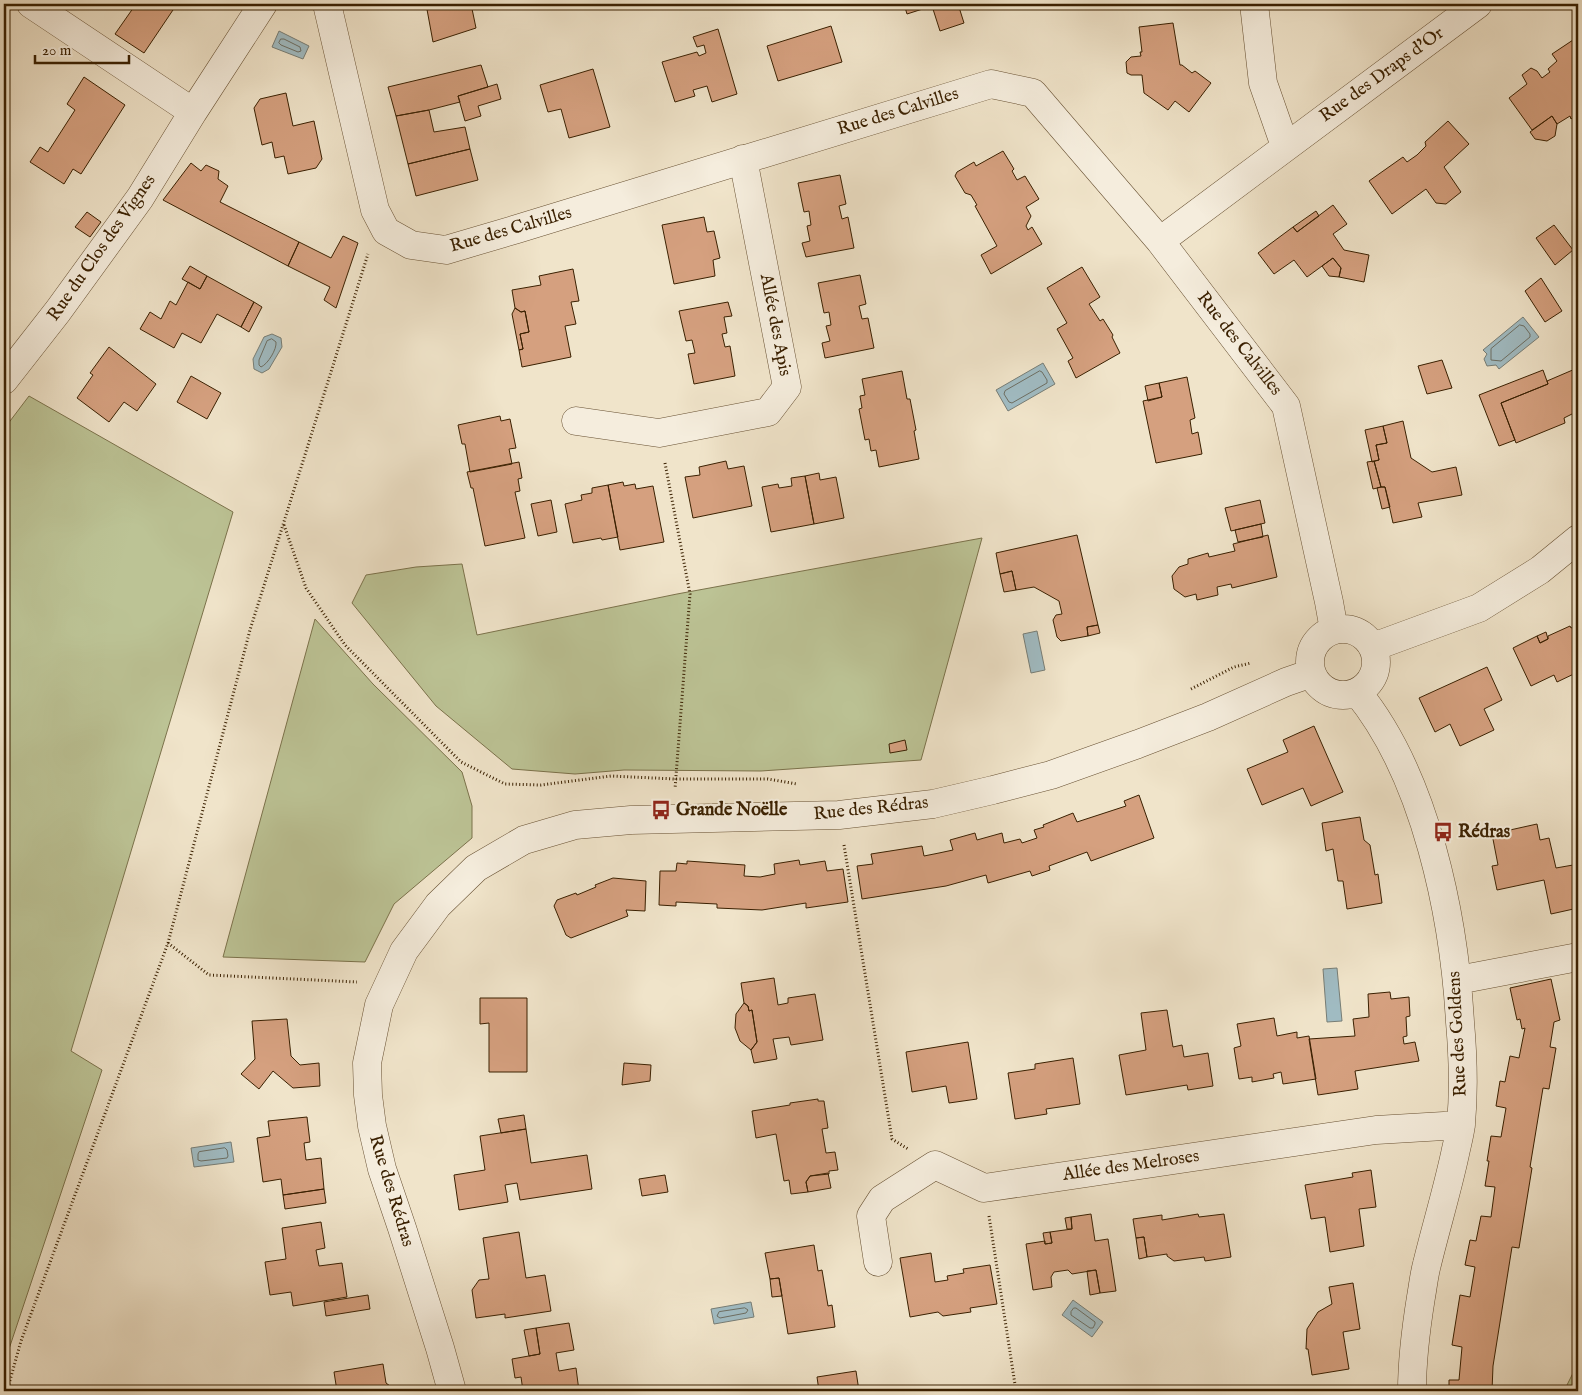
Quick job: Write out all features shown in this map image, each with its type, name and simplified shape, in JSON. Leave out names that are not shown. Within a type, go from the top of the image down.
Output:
[{"type":"street","points":[[31,4],[193,112]]},
{"type":"street","name":"Rue du Clos des Vignes","points":[[4,380],[58,311],[134,205],[263,4]]},
{"type":"street","points":[[327,4],[375,210],[386,231]]},
{"type":"street","points":[[1254,4],[1263,83],[1285,146]]},
{"type":"street","name":"Rue des Draps d'Or","points":[[1160,241],[1478,4]]},
{"type":"street","name":"Rue des Calvilles","points":[[386,231],[411,245],[446,250],[991,84],[1033,93],[1160,241],[1286,406],[1334,630]]},
{"type":"street","name":"Allée des Apis","points":[[576,421],[660,433],[768,412],[787,387],[743,159]]},
{"type":"street","points":[[1373,647],[1479,608],[1540,570],[1578,539]]},
{"type":"street","points":[[1343,628],[1352,629],[1368,639],[1373,647],[1377,657],[1373,678],[1358,692],[1347,695],[1336,694],[1326,690],[1318,683],[1312,673],[1310,663],[1311,652],[1316,642],[1324,634],[1343,628]]},
{"type":"street","name":"Rue des Rédras","points":[[452,1391],[382,1169],[372,1126],[367,1064],[379,1005],[404,951],[438,904],[476,868],[524,840],[575,825],[631,820],[839,815],[932,804],[993,790],[1051,774],[1138,744],[1312,673]]},
{"type":"street","name":"Rue des Goldens","points":[[1358,692],[1389,739],[1412,788],[1429,840],[1447,909],[1458,980],[1463,1063],[1461,1125],[1448,1186],[1426,1266],[1417,1326],[1412,1391]]},
{"type":"street","points":[[1458,980],[1578,957]]},
{"type":"street","name":"Allée des Melroses","points":[[984,1188],[1376,1130],[1461,1125]]},
{"type":"street","points":[[878,1262],[871,1216],[882,1199],[935,1165],[984,1188]]},
{"type":"path","points":[[7,1391],[21,1341],[168,943],[250,630],[372,241],[386,231]]},
{"type":"path","points":[[660,433],[690,594],[672,819]]},
{"type":"path","points":[[284,524],[306,588],[346,645],[460,762],[505,784],[541,786],[611,776],[675,779],[768,779],[806,786]]},
{"type":"path","points":[[1190,689],[1234,667],[1258,661]]},
{"type":"path","points":[[839,815],[892,1139],[935,1165]]},
{"type":"path","points":[[168,943],[210,974],[371,982],[366,1000],[379,1005]]},
{"type":"path","points":[[984,1188],[1016,1391]]},
{"type":"green space","points":[[29,396],[233,512],[71,1051],[102,1070],[4,1364],[4,429]]},
{"type":"green space","points":[[982,538],[921,760],[761,771],[624,770],[575,774],[512,769],[436,706],[352,603],[366,575],[416,567],[462,564],[477,635],[677,594]]},
{"type":"green space","points":[[315,619],[373,684],[462,772],[472,806],[472,838],[394,904],[365,962],[223,957]]},
{"type":"green space","points":[[1578,1363],[1578,1391],[1564,1391]]},
{"type":"water","points":[[279,31],[309,46],[303,59],[272,47]]},
{"type":"water","points":[[1523,317],[1539,337],[1499,369],[1496,365],[1487,366],[1484,359],[1487,354],[1483,350]]},
{"type":"water","points":[[272,334],[281,338],[282,347],[269,369],[262,373],[254,369],[253,359],[264,337]]},
{"type":"water","points":[[1043,363],[1055,384],[1008,411],[996,390]]},
{"type":"water","points":[[1037,631],[1045,670],[1031,673],[1023,634]]},
{"type":"water","points":[[1337,968],[1342,1021],[1327,1022],[1323,969]]},
{"type":"water","points":[[231,1142],[234,1162],[194,1167],[191,1148]]},
{"type":"water","points":[[1073,1300],[1103,1322],[1092,1337],[1062,1315]]},
{"type":"water","points":[[751,1302],[754,1317],[714,1324],[711,1309]]},
{"type":"building","points":[[136,4],[177,4],[144,53],[115,34]]},
{"type":"building","points":[[426,4],[471,4],[476,28],[433,42]]},
{"type":"building","points":[[904,4],[958,4],[964,23],[940,31],[932,6],[907,14]]},
{"type":"building","points":[[1173,23],[1180,65],[1192,73],[1195,71],[1211,83],[1189,112],[1175,101],[1168,110],[1144,93],[1142,75],[1127,73],[1126,62],[1131,57],[1141,56],[1139,27]]},
{"type":"building","points":[[831,26],[842,62],[778,81],[767,46]]},
{"type":"building","points":[[718,29],[737,94],[712,102],[707,86],[693,90],[695,96],[675,102],[662,62],[697,52],[699,56],[706,53],[704,45],[697,47],[693,37]]},
{"type":"building","points":[[1576,38],[1578,41],[1578,114],[1571,119],[1570,116],[1557,124],[1552,116],[1532,130],[1509,98],[1527,84],[1522,75],[1531,68],[1537,71],[1542,78],[1550,72],[1548,69],[1557,61],[1552,54]]},
{"type":"building","points":[[481,65],[488,87],[458,96],[460,102],[396,116],[388,87]]},
{"type":"building","points":[[593,69],[610,127],[569,138],[561,109],[548,112],[540,85]]},
{"type":"building","points":[[84,77],[125,105],[81,174],[73,169],[64,184],[30,162],[40,147],[48,152],[75,110],[67,104]]},
{"type":"building","points":[[497,84],[501,99],[478,106],[481,116],[465,121],[458,96]]},
{"type":"building","points":[[286,93],[293,126],[314,121],[322,159],[316,168],[288,174],[284,156],[275,158],[272,142],[262,145],[254,108],[260,99]]},
{"type":"building","points":[[429,110],[434,132],[465,127],[470,149],[408,164],[396,116]]},
{"type":"building","points":[[1552,116],[1557,124],[1555,136],[1547,141],[1535,139],[1530,132]]},
{"type":"building","points":[[1448,121],[1469,144],[1444,167],[1461,192],[1446,204],[1436,203],[1426,189],[1392,214],[1369,181],[1403,157],[1407,162],[1417,155],[1426,146],[1425,142]]},
{"type":"building","points":[[470,149],[478,180],[416,196],[408,164]]},
{"type":"building","points":[[1003,151],[1014,169],[1012,171],[1017,180],[1025,176],[1039,199],[1026,207],[1031,216],[1026,226],[1028,230],[1032,227],[1042,244],[991,274],[981,255],[997,246],[971,195],[965,193],[955,176],[957,172],[974,162],[976,166]]},
{"type":"building","points":[[191,163],[201,171],[206,165],[219,171],[218,179],[228,186],[220,202],[299,242],[288,266],[163,200]]},
{"type":"building","points":[[840,175],[846,204],[839,206],[842,219],[848,217],[854,248],[806,257],[802,243],[810,241],[807,226],[811,225],[809,211],[804,212],[798,183]]},
{"type":"building","points":[[1333,205],[1347,224],[1333,234],[1344,250],[1369,255],[1364,282],[1339,277],[1341,268],[1333,258],[1307,277],[1294,260],[1274,274],[1258,253],[1293,227],[1297,232]]},
{"type":"building","points":[[1316,211],[1319,216],[1297,232],[1293,227]]},
{"type":"building","points":[[87,212],[101,222],[90,237],[75,227]]},
{"type":"building","points":[[704,217],[707,232],[714,231],[720,258],[713,260],[715,276],[674,284],[662,225]]},
{"type":"building","points":[[1554,225],[1573,250],[1555,265],[1536,238]]},
{"type":"building","points":[[343,236],[358,243],[336,308],[324,300],[330,287],[288,266],[299,242],[331,258]]},
{"type":"building","points":[[1333,258],[1341,268],[1339,277],[1329,276],[1322,266]]},
{"type":"building","points":[[190,266],[207,276],[200,289],[182,279]]},
{"type":"building","points":[[1082,267],[1100,297],[1089,304],[1100,321],[1103,319],[1113,335],[1112,337],[1120,353],[1076,378],[1068,361],[1073,358],[1057,329],[1067,323],[1047,288]]},
{"type":"building","points":[[573,269],[579,301],[571,302],[576,324],[565,326],[571,357],[522,367],[519,350],[523,349],[520,334],[529,332],[525,311],[521,312],[515,308],[512,290],[541,285],[539,276]]},
{"type":"building","points":[[860,275],[866,304],[859,306],[862,319],[868,318],[874,348],[825,358],[822,343],[830,341],[826,326],[831,325],[829,312],[824,313],[818,283]]},
{"type":"building","points":[[207,276],[254,302],[241,327],[217,314],[201,343],[182,333],[174,348],[140,329],[150,312],[161,319],[170,301],[176,305],[188,282],[200,289]]},
{"type":"building","points":[[1541,278],[1562,311],[1545,322],[1525,291]]},
{"type":"building","points":[[254,302],[262,307],[249,332],[241,327]]},
{"type":"building","points":[[728,302],[732,316],[724,317],[727,333],[722,334],[725,347],[730,346],[735,376],[694,384],[688,354],[695,353],[692,340],[686,341],[679,311]]},
{"type":"building","points":[[515,308],[521,312],[525,311],[529,332],[520,334],[523,349],[519,350],[512,314]]},
{"type":"building","points":[[109,347],[156,384],[137,411],[124,402],[109,422],[77,398],[93,375],[90,373]]},
{"type":"building","points":[[1442,360],[1452,388],[1427,394],[1418,366]]},
{"type":"building","points":[[1575,369],[1578,376],[1578,411],[1564,418],[1565,423],[1516,443],[1501,403],[1548,384],[1547,381]]},
{"type":"building","points":[[1543,370],[1548,384],[1501,403],[1515,440],[1499,446],[1479,395]]},
{"type":"building","points":[[902,371],[907,399],[910,399],[916,430],[914,431],[919,459],[879,467],[876,450],[871,451],[869,439],[865,440],[859,409],[862,408],[860,396],[865,395],[862,379]]},
{"type":"building","points":[[191,376],[221,393],[207,419],[177,402]]},
{"type":"building","points":[[1187,377],[1195,418],[1190,420],[1192,434],[1198,432],[1202,454],[1156,463],[1143,401],[1162,397],[1159,383]]},
{"type":"building","points":[[1159,383],[1162,397],[1148,401],[1145,386]]},
{"type":"building","points":[[500,416],[501,421],[510,419],[516,448],[509,449],[512,464],[470,472],[465,444],[462,444],[458,425]]},
{"type":"building","points":[[1403,421],[1411,458],[1432,472],[1456,467],[1462,495],[1418,503],[1422,517],[1393,523],[1385,487],[1381,487],[1374,461],[1379,460],[1376,445],[1387,443],[1383,426]]},
{"type":"building","points":[[1383,426],[1387,443],[1376,445],[1379,460],[1372,462],[1365,430]]},
{"type":"building","points":[[726,461],[728,469],[744,466],[752,506],[693,518],[685,477],[700,475],[699,467]]},
{"type":"building","points":[[1374,461],[1381,487],[1373,489],[1367,462]]},
{"type":"building","points":[[519,462],[522,478],[518,479],[520,491],[515,492],[525,538],[485,546],[473,488],[471,488],[467,472]]},
{"type":"building","points":[[819,473],[820,480],[836,477],[844,518],[814,524],[805,476]]},
{"type":"building","points":[[805,476],[814,524],[771,532],[762,487],[778,484],[779,488],[792,486],[791,478]]},
{"type":"building","points":[[623,482],[624,486],[635,484],[636,489],[653,486],[664,542],[620,550],[608,485]]},
{"type":"building","points":[[608,485],[618,537],[573,543],[565,504],[582,500],[581,495],[592,493],[592,488]]},
{"type":"building","points":[[1385,487],[1390,507],[1382,509],[1377,488]]},
{"type":"building","points":[[551,500],[557,532],[538,536],[531,504]]},
{"type":"building","points":[[1260,500],[1265,523],[1231,531],[1225,508]]},
{"type":"building","points":[[1261,524],[1263,537],[1238,542],[1235,530]]},
{"type":"building","points":[[1077,535],[1098,625],[1087,627],[1088,636],[1061,641],[1057,637],[1053,620],[1056,615],[1062,614],[1059,601],[1034,587],[1016,590],[1012,571],[1000,574],[996,553]]},
{"type":"building","points":[[1268,535],[1277,577],[1232,588],[1231,584],[1217,587],[1218,595],[1197,600],[1196,594],[1185,597],[1174,589],[1172,576],[1179,567],[1188,564],[1188,559],[1208,553],[1209,557],[1235,551],[1233,544]]},
{"type":"building","points":[[1012,571],[1016,590],[1004,592],[1000,574]]},
{"type":"building","points":[[1098,625],[1100,633],[1088,636],[1087,627]]},
{"type":"building","points":[[1578,625],[1578,672],[1557,682],[1554,675],[1531,686],[1513,648],[1537,636],[1540,643],[1548,639],[1548,636],[1570,626],[1571,628]]},
{"type":"building","points":[[1546,632],[1548,639],[1540,643],[1537,636]]},
{"type":"building","points":[[1487,667],[1502,700],[1484,709],[1494,730],[1460,746],[1450,724],[1435,732],[1419,698]]},
{"type":"building","points":[[1314,726],[1343,792],[1311,806],[1303,788],[1262,805],[1247,769],[1288,752],[1283,740]]},
{"type":"building","points":[[905,740],[907,750],[890,753],[889,744]]},
{"type":"building","points":[[1139,795],[1154,838],[1091,861],[1087,852],[1049,866],[1050,870],[1032,876],[1030,871],[988,883],[986,875],[946,886],[862,899],[857,866],[873,864],[871,854],[922,846],[924,856],[939,853],[953,850],[950,840],[975,833],[977,840],[1002,833],[1004,843],[1020,839],[1022,843],[1037,838],[1034,830],[1044,827],[1043,825],[1073,813],[1077,822],[1126,806],[1124,801]]},
{"type":"building","points":[[1360,817],[1364,840],[1370,845],[1375,875],[1378,874],[1382,903],[1347,909],[1343,881],[1338,881],[1333,849],[1326,851],[1322,823]]},
{"type":"building","points":[[1537,824],[1540,840],[1549,838],[1556,868],[1573,865],[1578,887],[1578,908],[1551,914],[1544,880],[1497,890],[1492,866],[1498,865],[1492,834]]},
{"type":"building","points":[[799,860],[800,865],[825,861],[827,871],[843,869],[848,902],[806,908],[806,903],[762,910],[717,908],[717,904],[676,902],[676,906],[659,905],[660,871],[676,871],[677,863],[687,864],[687,861],[745,865],[744,876],[760,877],[775,874],[774,864]]},
{"type":"building","points":[[613,878],[646,881],[645,911],[626,910],[628,916],[571,938],[566,935],[554,906],[557,900],[576,893],[577,895]]},
{"type":"building","points":[[774,978],[778,1005],[788,1003],[788,998],[815,994],[823,1040],[791,1045],[789,1037],[773,1039],[777,1059],[754,1063],[751,1050],[757,1042],[752,1010],[749,1011],[748,1006],[744,1003],[741,983]]},
{"type":"building","points":[[1551,979],[1560,1020],[1554,1022],[1550,1047],[1556,1048],[1549,1089],[1543,1088],[1519,1248],[1512,1247],[1493,1366],[1492,1391],[1449,1391],[1449,1380],[1459,1380],[1462,1347],[1452,1345],[1460,1295],[1470,1297],[1475,1267],[1465,1265],[1470,1240],[1476,1241],[1481,1216],[1491,1217],[1495,1187],[1485,1186],[1491,1136],[1501,1137],[1506,1108],[1496,1106],[1500,1081],[1505,1082],[1510,1056],[1519,1058],[1525,1028],[1522,1029],[1520,1019],[1517,1020],[1510,988]]},
{"type":"building","points":[[1390,992],[1391,999],[1409,997],[1410,1016],[1406,1017],[1407,1036],[1403,1037],[1404,1044],[1415,1042],[1419,1061],[1355,1071],[1358,1089],[1318,1095],[1309,1039],[1355,1036],[1353,1019],[1369,1017],[1368,994]]},
{"type":"building","points":[[480,998],[527,998],[527,1072],[489,1072],[489,1023],[480,1024]]},
{"type":"building","points":[[744,1003],[748,1006],[749,1011],[752,1010],[757,1042],[751,1050],[740,1041],[735,1028],[736,1014]]},
{"type":"building","points":[[1167,1010],[1173,1047],[1182,1045],[1184,1057],[1208,1053],[1213,1086],[1188,1090],[1187,1085],[1126,1095],[1119,1055],[1146,1050],[1141,1013]]},
{"type":"building","points":[[1274,1018],[1277,1036],[1297,1032],[1297,1038],[1309,1036],[1316,1079],[1283,1084],[1281,1072],[1273,1074],[1274,1078],[1252,1082],[1252,1077],[1239,1079],[1234,1048],[1241,1046],[1237,1024]]},
{"type":"building","points":[[287,1019],[291,1056],[300,1065],[319,1063],[320,1086],[293,1088],[273,1071],[259,1089],[241,1074],[255,1059],[252,1021]]},
{"type":"building","points":[[968,1042],[977,1099],[949,1103],[946,1086],[912,1092],[906,1052]]},
{"type":"building","points":[[1073,1058],[1080,1104],[1046,1109],[1047,1114],[1015,1119],[1008,1073],[1035,1069],[1035,1064]]},
{"type":"building","points":[[624,1063],[651,1065],[650,1081],[622,1085]]},
{"type":"building","points":[[818,1099],[818,1101],[824,1101],[828,1128],[822,1129],[826,1153],[835,1152],[838,1170],[829,1171],[829,1174],[810,1176],[806,1182],[808,1192],[791,1194],[789,1180],[784,1181],[776,1134],[756,1138],[752,1111]]},
{"type":"building","points":[[524,1115],[526,1129],[501,1133],[498,1119]]},
{"type":"building","points":[[307,1117],[310,1142],[304,1143],[306,1160],[321,1158],[324,1189],[283,1195],[281,1179],[263,1182],[257,1138],[270,1136],[268,1121]]},
{"type":"building","points":[[526,1129],[531,1163],[587,1155],[592,1189],[520,1200],[517,1183],[505,1185],[508,1202],[459,1210],[454,1175],[485,1170],[480,1136]]},
{"type":"building","points":[[1371,1170],[1376,1207],[1359,1209],[1364,1246],[1330,1252],[1325,1217],[1311,1219],[1305,1185],[1353,1177],[1352,1173]]},
{"type":"building","points":[[828,1173],[831,1188],[808,1192],[806,1182],[810,1176]]},
{"type":"building","points":[[665,1175],[668,1192],[642,1196],[639,1179]]},
{"type":"building","points":[[324,1189],[326,1203],[285,1209],[283,1195]]},
{"type":"building","points":[[1091,1214],[1095,1241],[1108,1239],[1116,1291],[1100,1293],[1096,1270],[1072,1274],[1068,1270],[1054,1272],[1051,1277],[1052,1287],[1033,1290],[1026,1244],[1045,1241],[1045,1244],[1052,1243],[1050,1232],[1072,1229],[1071,1217]]},
{"type":"building","points":[[1198,1214],[1199,1217],[1224,1214],[1231,1257],[1205,1261],[1204,1257],[1174,1261],[1167,1254],[1147,1257],[1144,1237],[1136,1238],[1133,1219],[1162,1215],[1162,1220]]},
{"type":"building","points":[[1071,1217],[1072,1229],[1067,1229],[1065,1218]]},
{"type":"building","points":[[321,1222],[325,1248],[316,1250],[319,1266],[342,1263],[347,1297],[293,1306],[291,1292],[270,1295],[265,1262],[286,1259],[282,1228]]},
{"type":"building","points":[[519,1232],[526,1278],[545,1275],[551,1311],[505,1318],[505,1314],[476,1318],[472,1290],[479,1280],[489,1279],[483,1238]]},
{"type":"building","points":[[1050,1232],[1052,1243],[1045,1244],[1043,1233]]},
{"type":"building","points":[[1144,1237],[1147,1257],[1139,1259],[1136,1238]]},
{"type":"building","points":[[814,1245],[818,1271],[822,1270],[828,1306],[832,1305],[835,1327],[788,1334],[779,1278],[770,1279],[765,1253]]},
{"type":"building","points":[[931,1253],[935,1282],[948,1280],[947,1276],[964,1273],[963,1269],[990,1265],[997,1304],[970,1308],[971,1312],[943,1316],[938,1312],[910,1317],[900,1258]]},
{"type":"building","points":[[1096,1270],[1100,1293],[1090,1295],[1087,1271]]},
{"type":"building","points":[[779,1278],[782,1296],[772,1297],[770,1279]]},
{"type":"building","points":[[1353,1283],[1360,1329],[1343,1332],[1349,1369],[1312,1375],[1308,1349],[1306,1349],[1307,1329],[1318,1312],[1332,1304],[1329,1287]]},
{"type":"building","points":[[368,1295],[370,1309],[326,1316],[324,1302]]},
{"type":"building","points":[[569,1323],[574,1350],[556,1353],[559,1371],[576,1368],[579,1391],[523,1391],[521,1377],[515,1378],[512,1359],[540,1354],[536,1328]]},
{"type":"building","points":[[536,1328],[540,1354],[529,1356],[524,1330]]},
{"type":"building","points":[[383,1364],[386,1383],[390,1386],[391,1391],[337,1391],[334,1372]]},
{"type":"building","points":[[856,1371],[859,1391],[819,1391],[817,1377]]},
{"type":"place","name":"Grande Noëlle","points":[[661,810]]},
{"type":"place","name":"Rédras","points":[[1443,832]]}]
